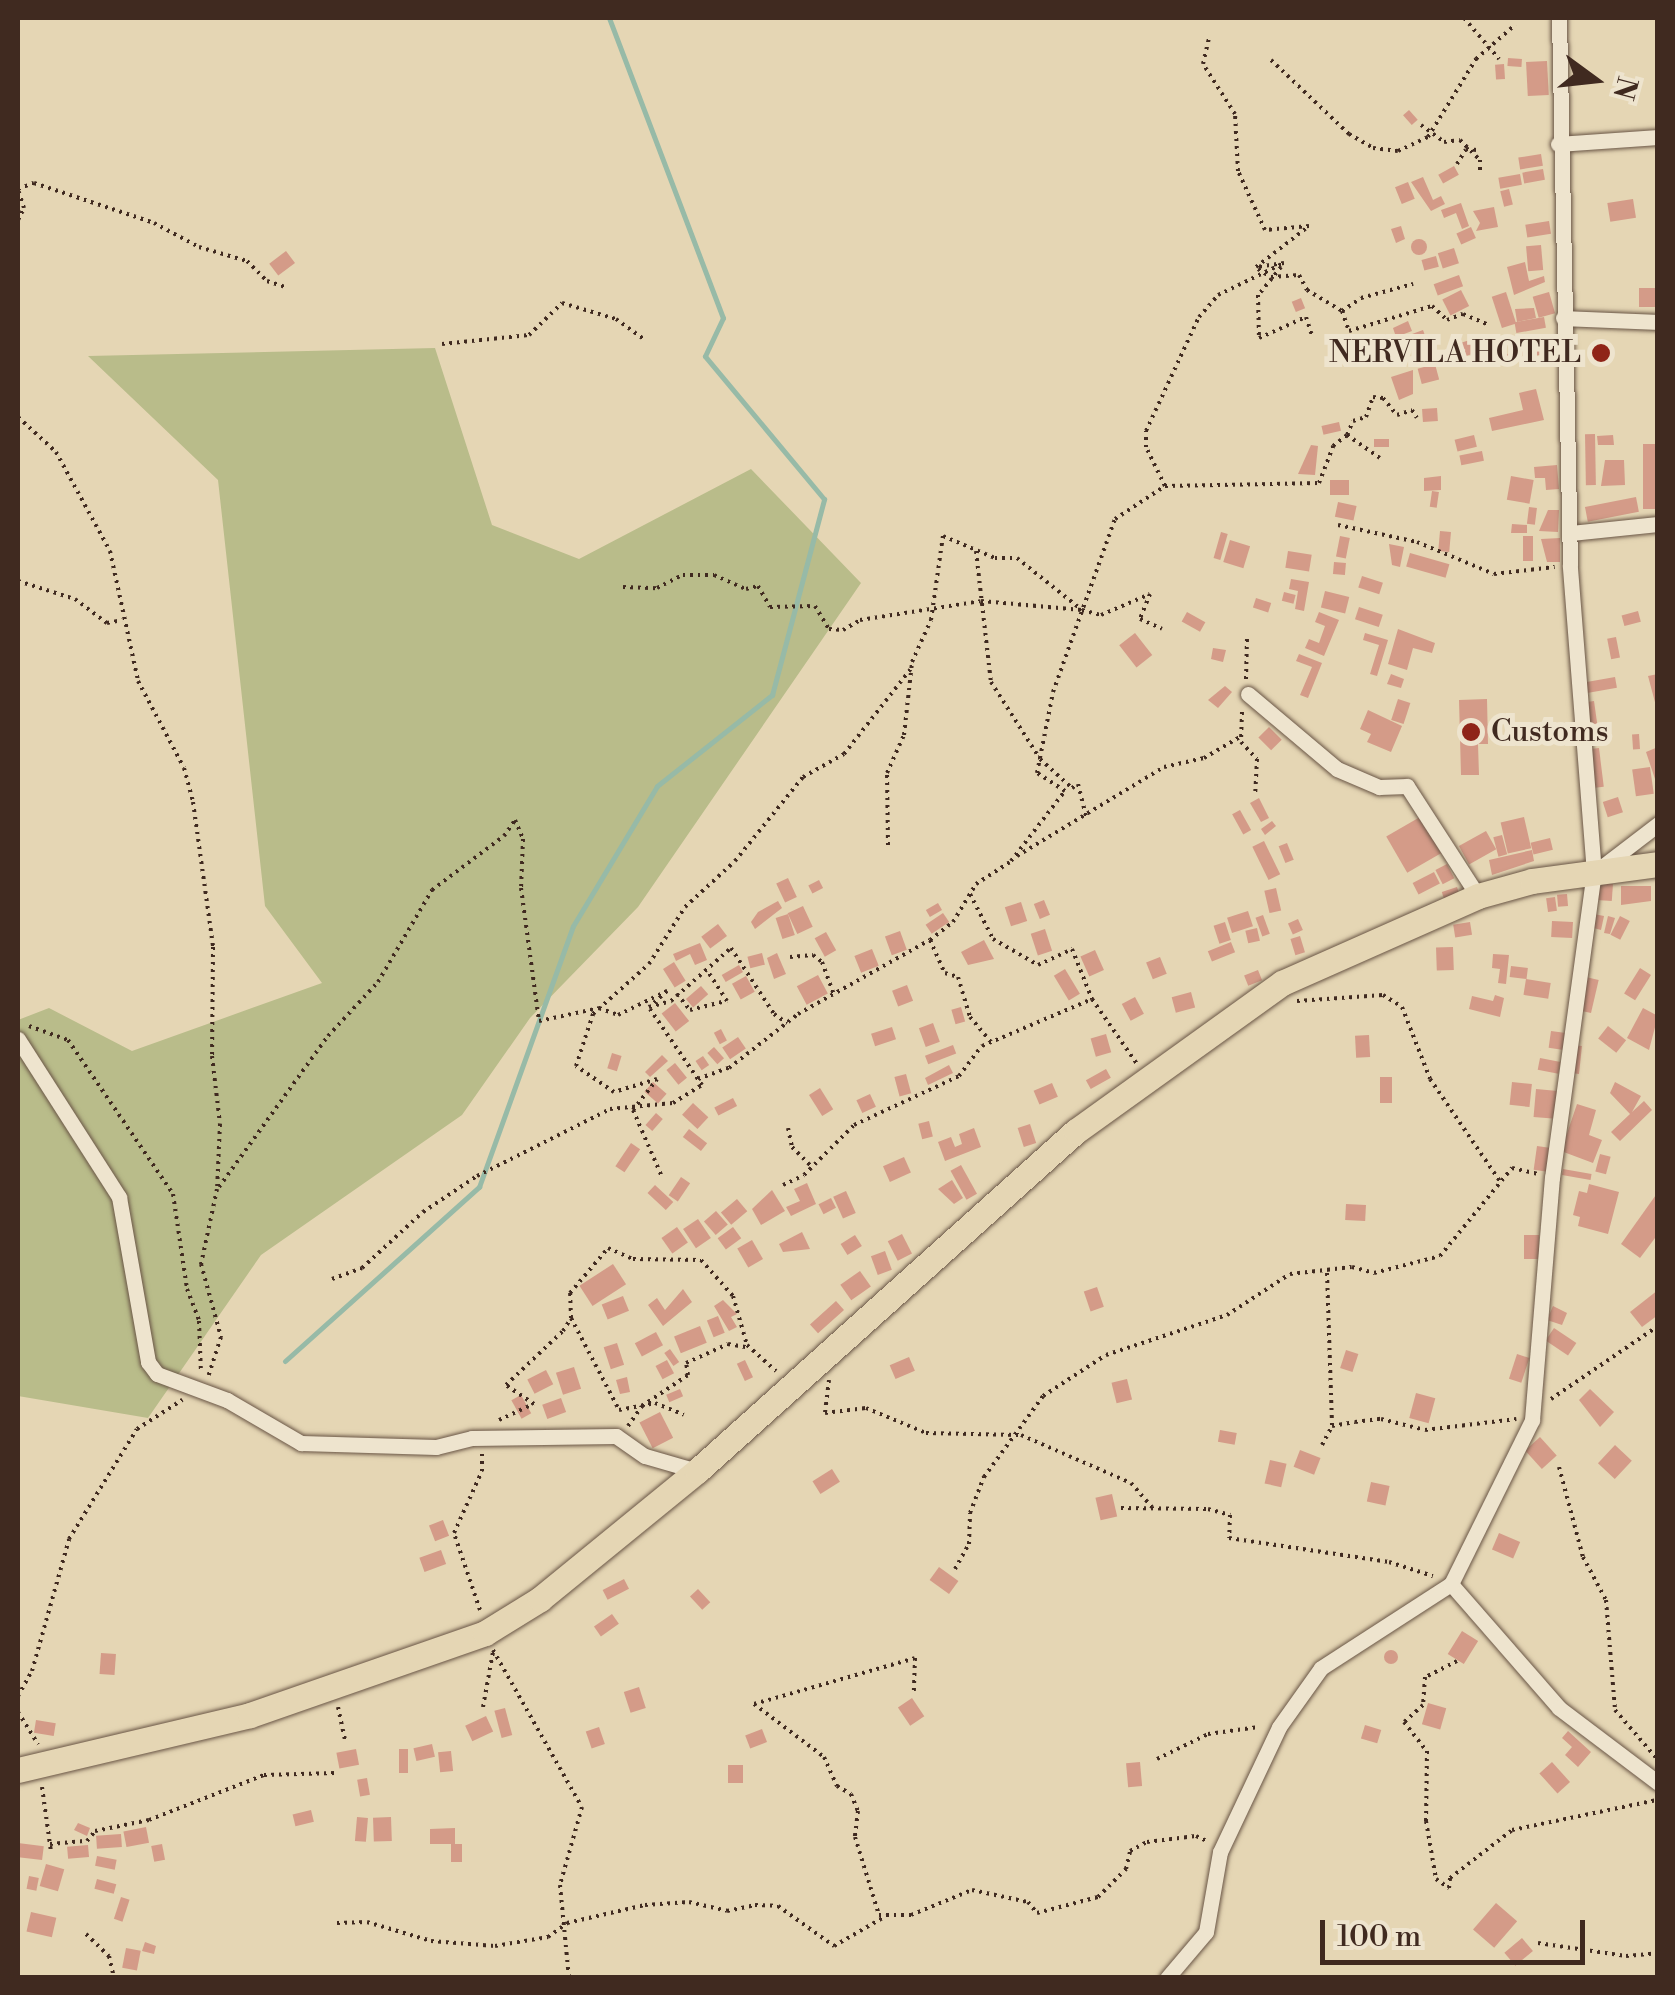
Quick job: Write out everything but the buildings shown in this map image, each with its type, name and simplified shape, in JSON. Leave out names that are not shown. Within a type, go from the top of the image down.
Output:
[{"type":"highway","points":[[18,1770],[46,1767],[489,1641],[697,1471],[1146,1076],[1282,983],[1478,896],[1658,864]]},
{"type":"street","points":[[1167,1978],[1206,1932],[1220,1852],[1279,1728],[1321,1668],[1451,1584],[1532,1420],[1552,1178],[1594,873],[1570,565],[1558,144],[1559,18]]},
{"type":"street","points":[[1558,144],[1658,136]]},
{"type":"street","points":[[1563,318],[1658,322]]},
{"type":"street","points":[[1571,533],[1658,524]]},
{"type":"street","points":[[1248,694],[1337,769],[1379,788],[1408,786],[1478,896]]},
{"type":"street","points":[[1594,873],[1658,824]]},
{"type":"street","points":[[18,1039],[119,1197],[148,1362],[167,1380],[227,1400],[301,1443],[436,1447],[472,1438],[616,1436],[645,1456],[697,1471]]},
{"type":"street","points":[[1451,1584],[1558,1708],[1658,1784]]},
{"type":"path","points":[[1464,18],[1499,60]]},
{"type":"path","points":[[1271,60],[1349,134],[1373,148],[1398,150],[1431,134],[1488,48],[1515,25]]},
{"type":"path","points":[[1210,39],[1203,64],[1235,114],[1238,171],[1260,208],[1265,230],[1310,226],[1256,267]]},
{"type":"path","points":[[1421,124],[1444,142],[1456,138],[1480,160],[1480,175]]},
{"type":"path","points":[[1466,149],[1477,150]]},
{"type":"path","points":[[1457,164],[1466,149]]},
{"type":"path","points":[[18,220],[24,208],[18,190],[34,183],[154,223],[199,247],[247,261],[266,281],[288,288]]},
{"type":"path","points":[[1256,267],[1284,263]]},
{"type":"path","points":[[1284,263],[1258,295],[1259,338],[1306,317],[1312,336]]},
{"type":"path","points":[[1165,486],[1146,448],[1146,430],[1172,380],[1171,368],[1212,300],[1284,263]]},
{"type":"path","points":[[1256,267],[1271,277],[1299,275],[1307,290],[1342,311],[1349,331],[1432,306],[1447,320],[1463,314],[1488,324]]},
{"type":"path","points":[[1342,311],[1360,298],[1413,284]]},
{"type":"path","points":[[442,344],[530,336],[562,303],[616,319],[644,339]]},
{"type":"path","points":[[1011,861],[1065,790],[1037,773],[1053,692],[1115,519],[1165,486],[1319,482],[1333,446],[1347,435],[1353,420],[1366,417],[1373,397],[1383,398],[1397,415],[1412,410],[1417,418]]},
{"type":"path","points":[[18,417],[56,452],[110,551],[138,681],[176,752],[193,802],[213,947],[217,1190],[201,1264],[221,1337],[201,1393],[166,1406],[137,1428],[69,1539],[32,1670],[18,1696]]},
{"type":"path","points":[[1347,435],[1380,458]]},
{"type":"path","points":[[1338,526],[1416,542],[1494,574],[1570,565]]},
{"type":"path","points":[[888,844],[887,774],[904,736],[912,666],[931,612],[943,536],[976,551],[1017,558],[1082,610]]},
{"type":"path","points":[[976,551],[992,682],[1040,759],[1072,788],[1078,784],[1086,816]]},
{"type":"path","points":[[624,587],[657,588],[683,575],[714,575],[746,589],[758,586],[770,607],[815,606],[830,628],[843,630],[860,620],[931,612],[980,600],[1100,615],[1150,594],[1140,619],[1162,629]]},
{"type":"path","points":[[18,581],[76,599],[107,623],[122,620]]},
{"type":"path","points":[[1247,638],[1248,694],[1240,737],[1257,759],[1255,794]]},
{"type":"path","points":[[634,1110],[657,1079],[614,1092],[576,1066],[578,1043],[599,1008],[649,964],[684,907],[742,854],[803,777],[844,754],[912,666]]},
{"type":"path","points":[[698,1079],[729,1068],[788,1023],[930,940],[953,922],[969,893],[1011,861],[1164,766],[1204,758],[1240,737]]},
{"type":"path","points":[[217,1190],[328,1036],[378,982],[432,890],[504,836],[515,820],[523,839],[521,888],[539,1021],[599,1008],[618,1015],[667,991],[650,1007]]},
{"type":"path","points":[[969,893],[994,939],[1038,966],[1072,948],[1092,999],[1146,1076]]},
{"type":"path","points":[[930,940],[945,973],[958,978],[970,1017],[991,1042]]},
{"type":"path","points":[[650,1007],[677,994],[731,948],[774,1014],[788,1023]]},
{"type":"path","points":[[790,957],[813,955],[822,962],[834,995]]},
{"type":"path","points":[[677,994],[690,1010],[727,1000],[707,970]]},
{"type":"path","points":[[1282,983],[1298,1002],[1383,995],[1402,1007],[1430,1079],[1502,1184]]},
{"type":"path","points":[[783,1184],[812,1167],[854,1125],[960,1076],[991,1042],[1092,999]]},
{"type":"path","points":[[332,1279],[362,1268],[423,1212],[478,1176],[610,1108],[634,1110],[673,1103],[702,1085],[650,1007]]},
{"type":"path","points":[[18,1026],[68,1040],[173,1194],[186,1289],[199,1321],[201,1393]]},
{"type":"path","points":[[634,1110],[662,1177]]},
{"type":"path","points":[[788,1128],[792,1147],[812,1167]]},
{"type":"path","points":[[955,1569],[969,1544],[970,1513],[984,1477],[1043,1396],[1106,1355],[1227,1315],[1290,1274],[1326,1273],[1352,1267],[1374,1273],[1440,1256],[1512,1168],[1552,1178]]},
{"type":"path","points":[[684,1415],[642,1406],[619,1410],[570,1318],[570,1293],[608,1248],[633,1259],[694,1256],[733,1296],[750,1348]]},
{"type":"path","points":[[1322,1445],[1332,1426],[1326,1273]]},
{"type":"path","points":[[569,1978],[560,1884],[582,1807],[489,1641],[477,1588],[454,1533],[482,1470],[484,1456],[472,1438],[534,1404],[506,1385],[570,1318]]},
{"type":"path","points":[[1332,1426],[1380,1419],[1426,1430],[1532,1420],[1563,1387],[1658,1326]]},
{"type":"path","points":[[616,1436],[642,1406],[688,1375],[686,1363],[728,1344],[750,1348],[798,1382]]},
{"type":"path","points":[[832,1353],[824,1413],[866,1408],[926,1433],[1013,1434],[1050,1443],[1130,1483],[1152,1507]]},
{"type":"path","points":[[1559,1467],[1583,1557],[1606,1600],[1615,1710],[1658,1760]]},
{"type":"path","points":[[1121,1508],[1208,1509],[1230,1515],[1229,1538],[1390,1562],[1451,1584]]},
{"type":"path","points":[[483,1707],[489,1641]]},
{"type":"path","points":[[886,1916],[871,1900],[851,1794],[838,1786],[824,1757],[754,1704],[915,1658],[914,1691]]},
{"type":"path","points":[[1457,1660],[1425,1677],[1423,1705],[1404,1722],[1427,1751],[1426,1820],[1436,1879],[1450,1888],[1458,1872],[1512,1830],[1658,1800]]},
{"type":"path","points":[[334,1688],[344,1740]]},
{"type":"path","points":[[18,1712],[36,1739]]},
{"type":"path","points":[[1157,1759],[1208,1734],[1279,1728]]},
{"type":"path","points":[[46,1767],[42,1790],[52,1852]]},
{"type":"path","points":[[50,1844],[87,1841],[95,1831],[149,1820],[264,1775],[335,1773]]},
{"type":"path","points":[[337,1923],[367,1922],[469,1946],[529,1942],[564,1926],[656,1904],[727,1911],[778,1906],[834,1946],[886,1916],[929,1910],[972,1890],[1028,1902],[1036,1913],[1098,1898],[1126,1868],[1130,1851],[1147,1842],[1196,1836],[1220,1852]]},
{"type":"path","points":[[86,1934],[109,1956],[114,1978]]},
{"type":"path","points":[[1538,1942],[1626,1956],[1658,1953]]},
{"type":"green space","points":[[435,348],[492,525],[579,559],[751,469],[861,583],[638,907],[530,1018],[462,1115],[261,1255],[148,1418],[18,1396],[18,1020],[49,1008],[132,1051],[322,983],[265,906],[218,480],[88,356]]},
{"type":"waterway","points":[[285,1361],[479,1187],[573,926],[657,786],[772,695],[824,499],[705,356],[723,318],[609,18]]},
{"type":"place","name":"NERVILA HOTEL","points":[[1601,353]]},
{"type":"place","name":"Customs","points":[[1471,732]]}]
